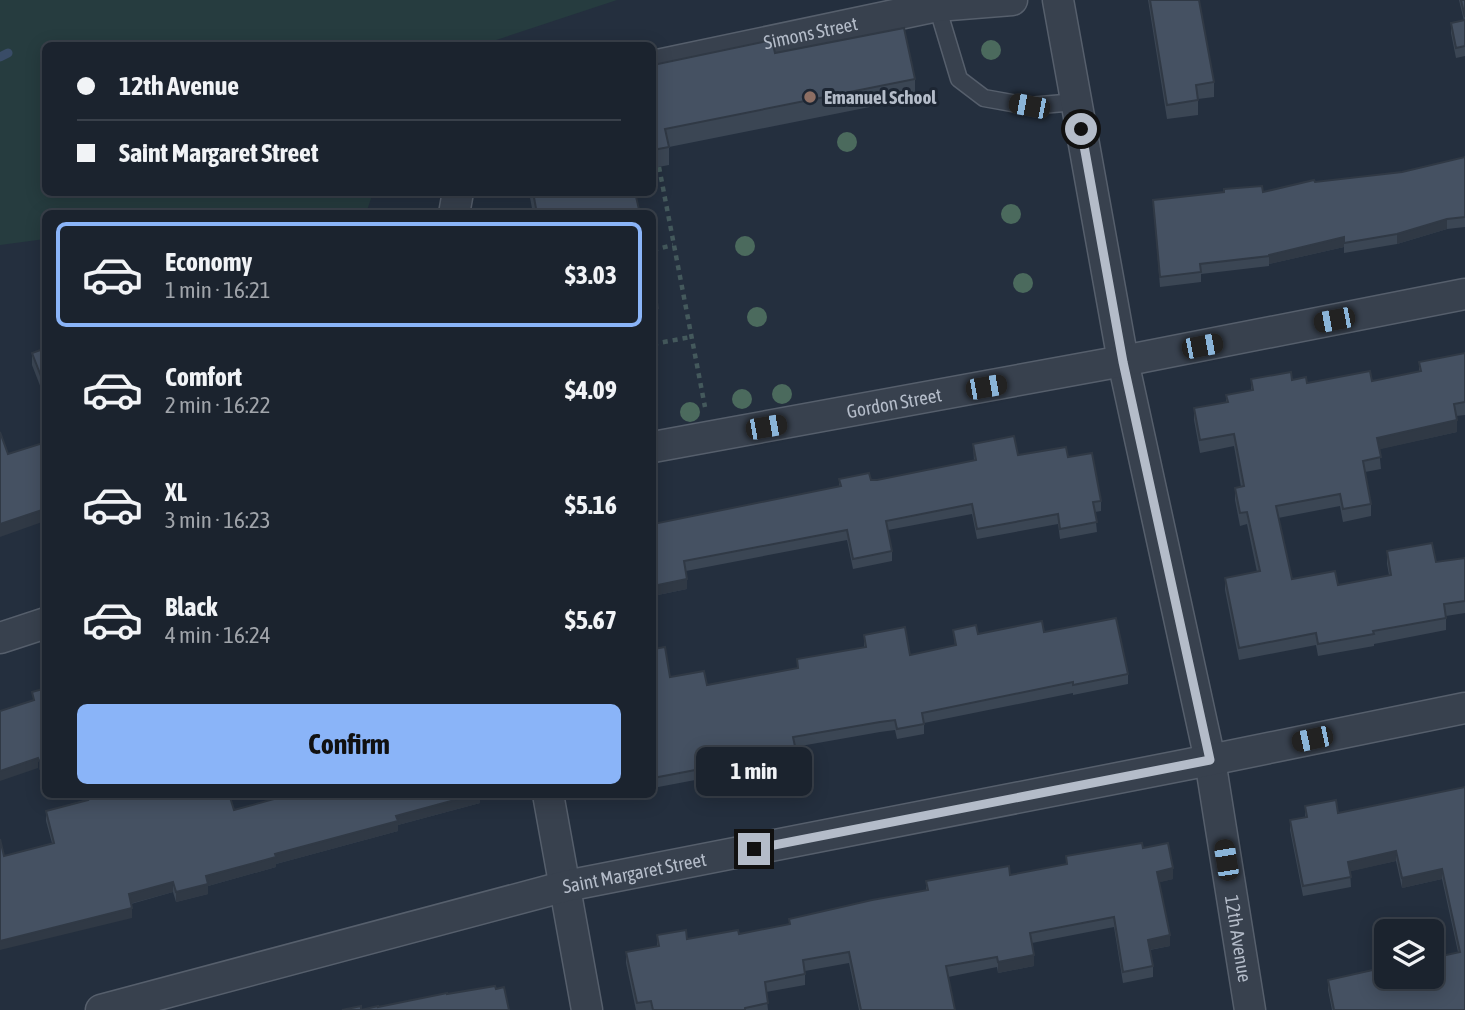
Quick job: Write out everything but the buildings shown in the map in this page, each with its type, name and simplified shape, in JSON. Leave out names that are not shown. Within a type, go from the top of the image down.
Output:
[{"type":"street","name":"Simons Street","points":[[656,65],[937,6],[1012,0]]},
{"type":"street","name":"12th Avenue","points":[[1058,0],[1123,362],[1210,760],[1250,1010]]},
{"type":"street","name":"Gordon Street","points":[[656,446],[1123,362],[1465,294]]},
{"type":"street","points":[[0,638],[42,624]]},
{"type":"street","name":"Saint Margaret Street","points":[[101,1010],[566,886],[1465,708]]},
{"type":"street","points":[[549,798],[587,1010]]},
{"type":"lane","points":[[937,6],[959,79],[984,98],[1029,106],[1076,102]]},
{"type":"path","points":[[659,167],[711,437]]},
{"type":"path","points":[[656,249],[673,245]]},
{"type":"path","points":[[656,343],[691,337]]},
{"type":"green space","points":[[0,0],[617,0],[490,42],[42,42],[42,196],[372,196],[367,210],[42,210],[42,239],[0,245]]},
{"type":"waterway","points":[[0,57],[8,53]]},
{"type":"place","name":"Emanuel School","points":[[810,97]]},
{"type":"route","points":[[754,849],[1210,760],[1123,362],[1081,129]]}]
